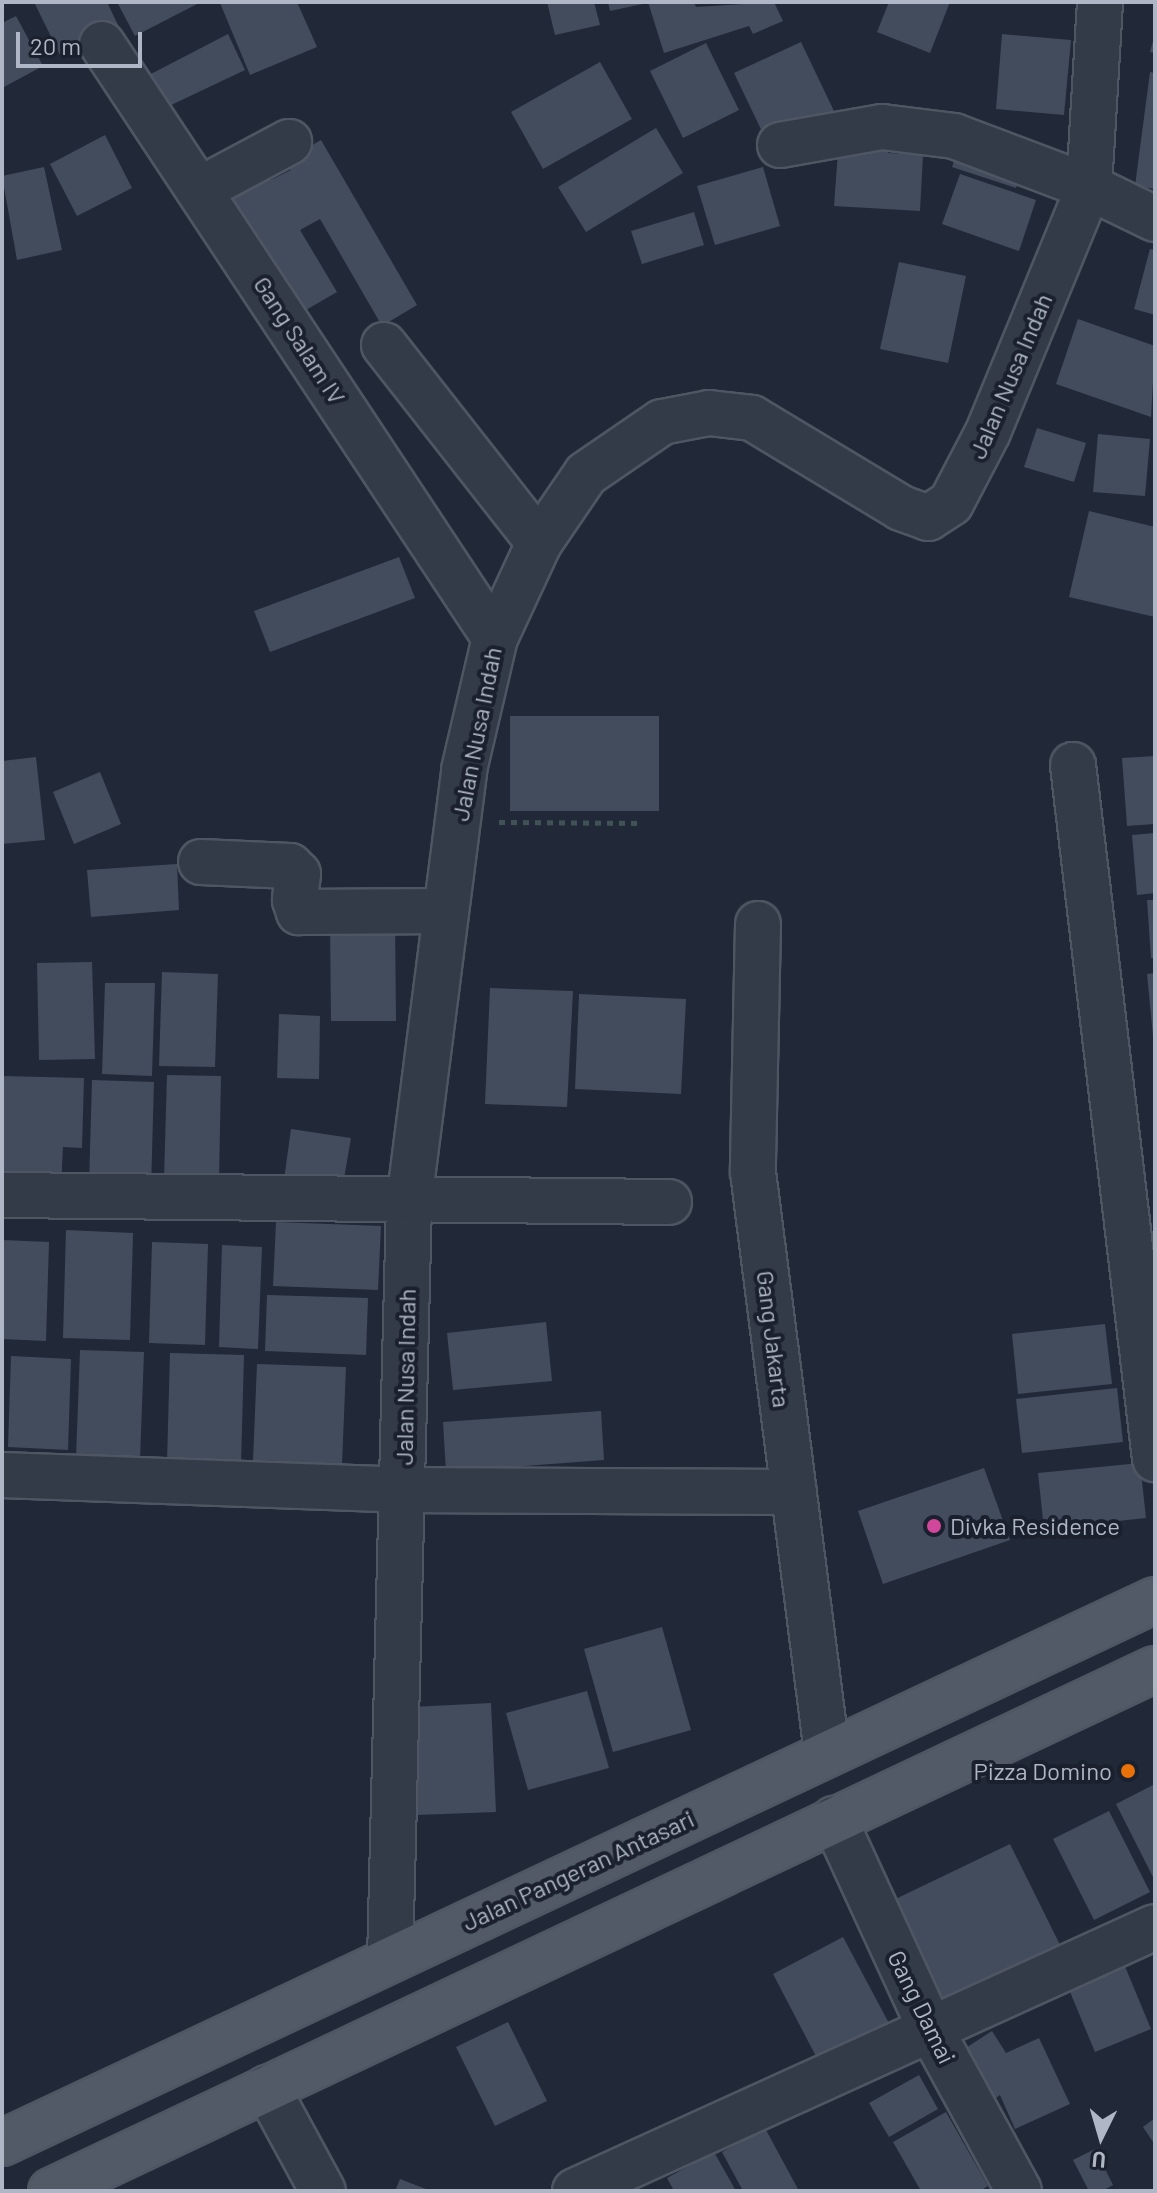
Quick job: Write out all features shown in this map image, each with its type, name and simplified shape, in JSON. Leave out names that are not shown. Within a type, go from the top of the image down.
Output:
[{"type":"main road","name":"Jalan Pangeran Antasari","points":[[2,2143],[1155,1600]]},
{"type":"main road","points":[[51,2191],[1155,1669]]},
{"type":"street","name":"Jalan Nusa Indah","points":[[390,1959],[409,1202],[458,821],[495,638],[539,543],[586,474],[662,422],[709,413],[752,418],[901,508],[928,518],[951,503],[969,472],[1089,187],[1100,2]]},
{"type":"street","name":"Gang Salam IV","points":[[102,44],[201,189],[495,638]]},
{"type":"street","points":[[780,145],[882,127],[954,136],[1089,187],[1155,219]]},
{"type":"street","points":[[201,189],[289,142]]},
{"type":"street","points":[[384,345],[539,543]]},
{"type":"street","points":[[1073,765],[1155,1459]]},
{"type":"street","points":[[201,862],[290,866],[298,874],[295,900],[299,912],[446,911]]},
{"type":"street","name":"Gang Jakarta","points":[[758,924],[753,1172],[827,1753]]},
{"type":"street","points":[[2,1195],[409,1202],[669,1202]]},
{"type":"street","points":[[2,1475],[402,1490],[794,1492]]},
{"type":"street","name":"Gang Damai","points":[[834,1819],[932,2032],[1019,2191]]},
{"type":"street","points":[[575,2191],[932,2032],[1155,1927]]},
{"type":"street","points":[[267,2088],[323,2191]]},
{"type":"path","points":[[458,821],[642,823]]},
{"type":"building","points":[[34,2],[107,2],[119,27],[60,55]]},
{"type":"building","points":[[117,2],[201,2],[135,36]]},
{"type":"building","points":[[297,2],[317,47],[250,75],[220,3]]},
{"type":"building","points":[[547,2],[594,2],[600,25],[555,35]]},
{"type":"building","points":[[608,2],[647,2],[647,3],[610,11]]},
{"type":"building","points":[[648,2],[694,2],[696,7],[774,2],[783,21],[753,34],[749,26],[664,53]]},
{"type":"building","points":[[889,2],[950,2],[930,53],[877,32]]},
{"type":"building","points":[[16,16],[43,66],[2,88],[2,23]]},
{"type":"building","points":[[228,34],[245,70],[167,107],[145,77]]},
{"type":"building","points":[[1002,34],[1071,40],[1064,115],[996,109]]},
{"type":"building","points":[[1155,34],[1155,53],[1150,52]]},
{"type":"building","points":[[801,42],[834,111],[767,142],[734,73]]},
{"type":"building","points":[[706,43],[739,110],[683,138],[650,71]]},
{"type":"building","points":[[600,62],[632,119],[543,169],[511,112]]},
{"type":"building","points":[[1150,72],[1155,73],[1155,189],[1135,186]]},
{"type":"building","points":[[656,128],[683,173],[586,232],[558,187]]},
{"type":"building","points":[[105,135],[132,188],[77,216],[50,164]]},
{"type":"building","points":[[887,135],[888,153],[923,155],[920,211],[834,206],[838,151]]},
{"type":"building","points":[[321,140],[417,305],[382,326],[320,219],[300,230],[337,292],[299,314],[224,186],[261,164],[271,180],[291,170],[285,161]]},
{"type":"building","points":[[960,145],[1023,167],[1016,188],[952,167]]},
{"type":"building","points":[[44,167],[62,250],[17,260],[2,176]]},
{"type":"building","points":[[763,167],[780,226],[715,245],[697,186]]},
{"type":"building","points":[[960,174],[1036,200],[1019,251],[942,224]]},
{"type":"building","points":[[694,212],[704,245],[642,264],[631,231]]},
{"type":"building","points":[[1150,249],[1155,250],[1155,315],[1134,309]]},
{"type":"building","points":[[899,262],[966,276],[948,363],[880,349]]},
{"type":"building","points":[[1078,319],[1155,346],[1151,417],[1056,384]]},
{"type":"building","points":[[1037,428],[1086,443],[1074,482],[1024,467]]},
{"type":"building","points":[[1098,434],[1150,439],[1145,496],[1093,492]]},
{"type":"building","points":[[1089,511],[1155,527],[1155,617],[1069,597]]},
{"type":"building","points":[[399,557],[415,598],[270,652],[254,611]]},
{"type":"building","points":[[510,716],[659,716],[659,811],[510,811]]},
{"type":"building","points":[[1155,756],[1155,824],[1127,826],[1122,758]]},
{"type":"building","points":[[36,757],[45,840],[2,844],[2,761]]},
{"type":"building","points":[[100,772],[121,824],[74,844],[53,792]]},
{"type":"building","points":[[1155,833],[1155,893],[1137,895],[1132,835]]},
{"type":"building","points":[[177,864],[179,910],[91,917],[87,870]]},
{"type":"building","points":[[1147,900],[1155,900],[1155,958],[1151,958]]},
{"type":"building","points":[[395,920],[396,1021],[331,1021],[330,921]]},
{"type":"building","points":[[92,962],[95,1059],[39,1060],[37,963]]},
{"type":"building","points":[[162,972],[218,974],[215,1067],[159,1066]]},
{"type":"building","points":[[1155,973],[1155,1035],[1153,1036],[1147,974]]},
{"type":"building","points":[[105,983],[155,983],[152,1076],[102,1074]]},
{"type":"building","points":[[490,988],[573,991],[567,1107],[485,1104]]},
{"type":"building","points":[[579,994],[686,999],[681,1094],[575,1089]]},
{"type":"building","points":[[279,1014],[320,1016],[319,1079],[277,1078]]},
{"type":"building","points":[[167,1075],[221,1076],[219,1180],[164,1178]]},
{"type":"building","points":[[2,1076],[84,1078],[82,1148],[63,1147],[61,1187],[2,1185]]},
{"type":"building","points":[[92,1080],[154,1082],[151,1188],[89,1186]]},
{"type":"building","points":[[291,1129],[351,1138],[341,1196],[283,1187]]},
{"type":"building","points":[[276,1222],[381,1226],[378,1290],[273,1286]]},
{"type":"building","points":[[66,1230],[133,1233],[130,1340],[63,1338]]},
{"type":"building","points":[[2,1240],[49,1242],[46,1341],[2,1339]]},
{"type":"building","points":[[152,1242],[208,1244],[205,1345],[149,1343]]},
{"type":"building","points":[[222,1245],[262,1247],[258,1349],[219,1347]]},
{"type":"building","points":[[267,1295],[368,1298],[366,1355],[265,1351]]},
{"type":"building","points":[[546,1322],[552,1381],[453,1390],[447,1333]]},
{"type":"building","points":[[1105,1324],[1112,1384],[1018,1394],[1012,1334]]},
{"type":"building","points":[[80,1350],[144,1352],[140,1460],[76,1458]]},
{"type":"building","points":[[170,1353],[244,1355],[241,1464],[167,1462]]},
{"type":"building","points":[[11,1356],[71,1359],[68,1450],[8,1447]]},
{"type":"building","points":[[257,1364],[346,1367],[342,1464],[253,1460]]},
{"type":"building","points":[[1117,1388],[1123,1442],[1022,1453],[1016,1399]]},
{"type":"building","points":[[601,1411],[604,1460],[446,1472],[443,1422]]},
{"type":"building","points":[[1140,1463],[1146,1518],[1044,1529],[1038,1473]]},
{"type":"building","name":"Divka Residence","points":[[984,1468],[1010,1540],[883,1584],[858,1511]]},
{"type":"building","points":[[662,1627],[691,1730],[613,1752],[584,1649]]},
{"type":"building","points":[[587,1691],[609,1768],[528,1790],[506,1713]]},
{"type":"building","points":[[491,1703],[496,1812],[416,1815],[412,1707]]},
{"type":"building","points":[[1155,1784],[1155,1881],[1116,1804]]},
{"type":"building","points":[[1109,1811],[1150,1892],[1094,1920],[1053,1839]]},
{"type":"building","points":[[1010,1844],[1068,1961],[939,2023],[881,1906]]},
{"type":"building","points":[[843,1937],[891,2027],[820,2064],[773,1974]]},
{"type":"building","points":[[1124,1964],[1151,2029],[1095,2052],[1068,1987]]},
{"type":"building","points":[[508,2022],[547,2101],[495,2126],[456,2047]]},
{"type":"building","points":[[992,2031],[1006,2053],[1039,2038],[1070,2104],[1015,2129],[1000,2095],[990,2102],[958,2053]]},
{"type":"building","points":[[919,2075],[938,2109],[889,2137],[869,2103]]},
{"type":"building","points":[[946,2112],[988,2186],[980,2191],[921,2191],[893,2142]]},
{"type":"building","points":[[1155,2118],[1155,2145],[1143,2127]]},
{"type":"building","points":[[765,2128],[799,2191],[743,2191],[722,2152]]},
{"type":"building","points":[[1095,2149],[1113,2185],[1102,2191],[1089,2191],[1073,2160]]},
{"type":"building","points":[[714,2152],[736,2191],[674,2191],[667,2178]]},
{"type":"building","points":[[400,2179],[431,2191],[395,2191]]},
{"type":"place","name":"Divka Residence","points":[[934,1526]]},
{"type":"place","name":"Pizza Domino","points":[[1128,1771]]}]
